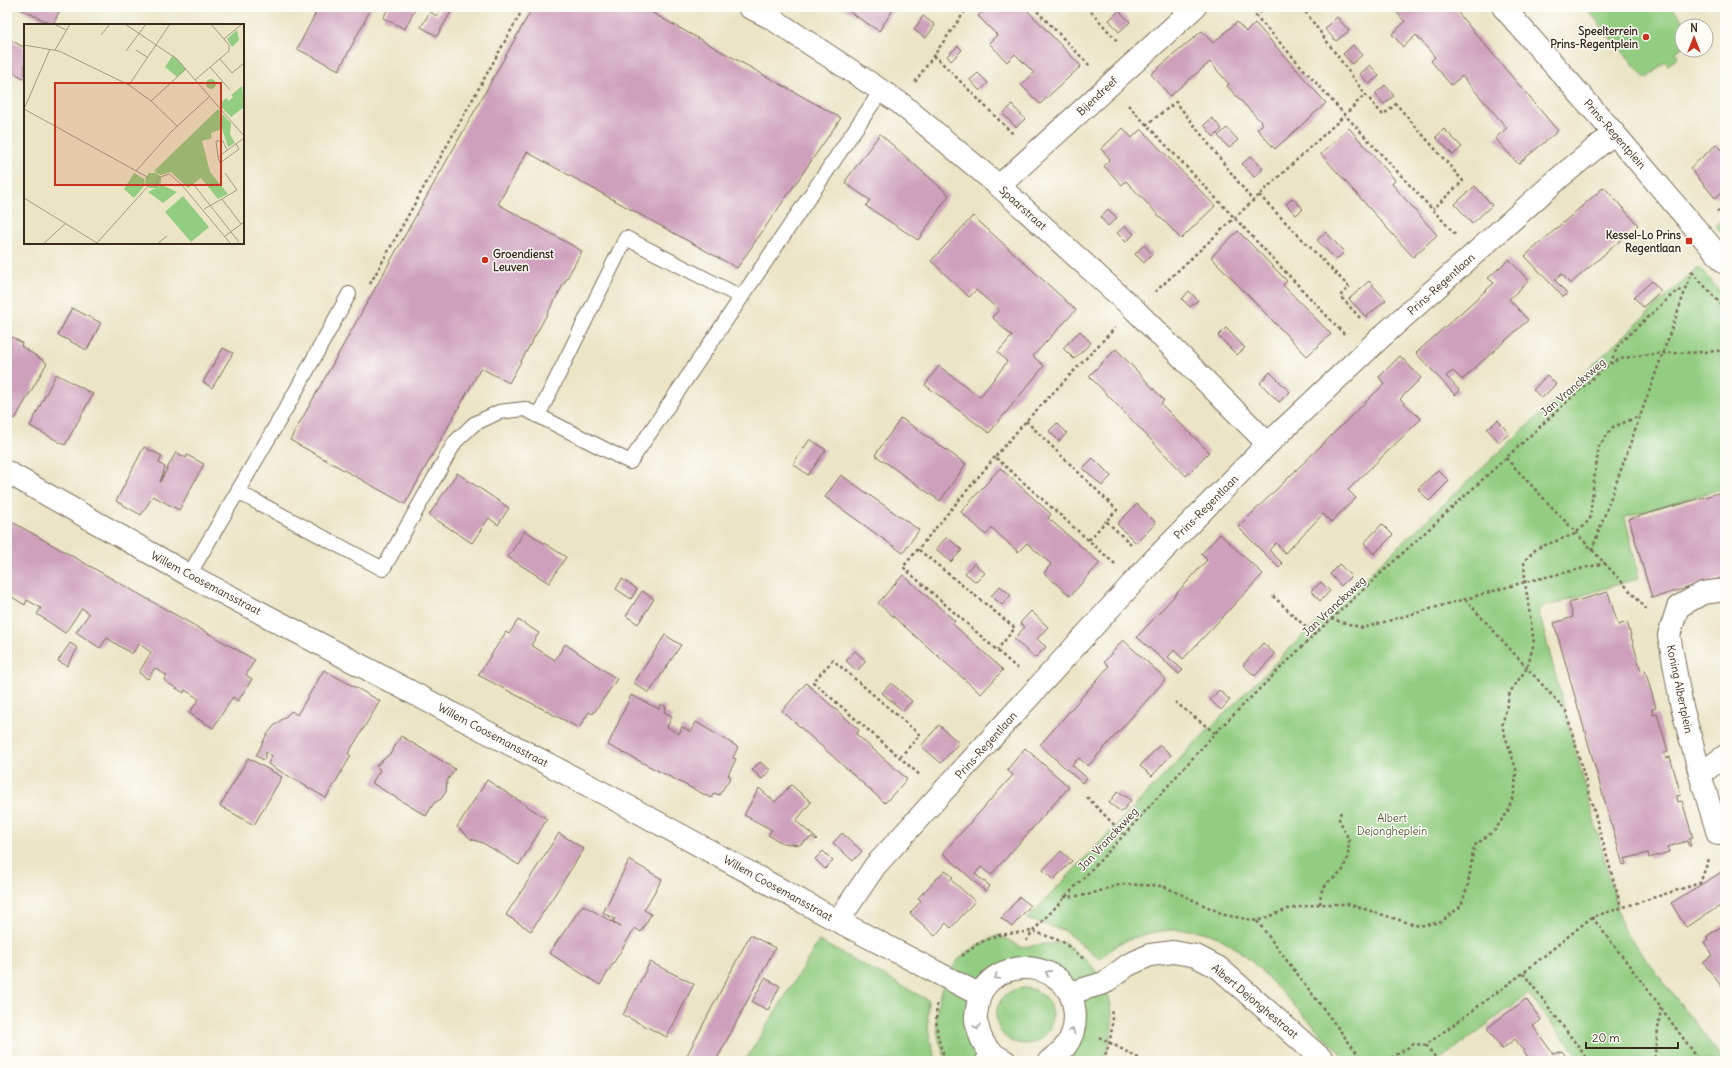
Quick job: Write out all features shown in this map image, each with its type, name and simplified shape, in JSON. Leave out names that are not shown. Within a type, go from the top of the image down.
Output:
[{"type":"street","name":"Spaarstraat","points":[[748,7],[774,13],[881,91],[900,103],[999,186],[1135,310],[1268,444]]},
{"type":"street","name":"Bijendreef","points":[[999,186],[1134,61],[1195,7]]},
{"type":"street","name":"Prins-Regentplein","points":[[1502,7],[1614,133],[1718,256]]},
{"type":"street","name":"Prins-Regentlaan","points":[[838,921],[875,866],[1152,563],[1268,444],[1372,347],[1559,178],[1614,133]]},
{"type":"street","name":"Willem Coosemansstraat","points":[[7,472],[189,575],[634,810],[838,921],[980,995]]},
{"type":"street","name":"Koning Albertplein","points":[[1722,832],[1700,774],[1681,703],[1669,635],[1678,607],[1703,592],[1725,590]]},
{"type":"street","points":[[1700,774],[1725,756]]},
{"type":"street","name":"Albert Dejonghestraat","points":[[1070,993],[1104,983],[1128,965],[1150,955],[1173,952],[1196,956],[1219,968],[1324,1061]]},
{"type":"street","points":[[995,1059],[981,1040],[975,1018],[980,995],[990,981],[1007,970],[1019,968],[1044,970],[1059,979],[1070,993],[1076,1012],[1075,1027],[1065,1047],[1049,1061]]},
{"type":"lane","points":[[238,492],[383,570],[455,442],[474,424],[499,412],[525,409],[630,462],[881,91]]},
{"type":"lane","points":[[538,416],[626,238],[741,298]]},
{"type":"lane","points":[[189,575],[292,398],[348,294]]},
{"type":"path","points":[[348,294],[362,300],[524,7]]},
{"type":"path","points":[[900,103],[968,7]]},
{"type":"path","points":[[1033,7],[1146,125],[1372,347]]},
{"type":"path","points":[[1087,7],[1134,61]]},
{"type":"path","points":[[1266,7],[1256,16],[1345,115],[1475,254]]},
{"type":"path","points":[[1302,7],[1365,94],[1383,115],[1396,104],[1463,181],[1433,209]]},
{"type":"path","points":[[934,55],[1034,155]]},
{"type":"path","points":[[1146,125],[1176,102],[1253,201]]},
{"type":"path","points":[[1259,195],[1349,287],[1340,296],[1372,347]]},
{"type":"path","points":[[1592,550],[1692,272],[1718,256]]},
{"type":"path","points":[[1692,272],[1725,309]]},
{"type":"path","points":[[1609,364],[1619,344],[1673,294],[1687,287]]},
{"type":"path","name":"Jan Vranckxweg","points":[[1019,968],[1021,947],[1033,931],[1124,835],[1215,733],[1314,634],[1609,364],[1626,358],[1725,350]]},
{"type":"path","points":[[1064,897],[1087,895],[1122,884],[1163,886],[1225,915],[1258,921],[1288,908],[1320,904],[1348,904],[1420,926],[1440,922],[1461,906],[1468,885],[1474,846],[1495,830],[1508,811],[1515,790],[1516,769],[1502,726],[1510,692],[1527,668],[1534,643],[1525,582],[1524,561],[1537,548],[1575,534],[1590,519],[1592,488],[1599,446],[1613,427],[1640,416]]},
{"type":"path","points":[[1026,421],[1117,510],[1089,540]]},
{"type":"path","points":[[995,457],[919,550],[903,567],[1038,687]]},
{"type":"path","points":[[1506,458],[1575,534],[1605,563],[1669,635]]},
{"type":"path","points":[[1106,521],[1152,563]]},
{"type":"path","points":[[919,550],[1015,628],[997,650]]},
{"type":"path","points":[[1331,619],[1363,628],[1525,582],[1605,563]]},
{"type":"path","points":[[1273,596],[1314,634]]},
{"type":"path","points":[[1465,599],[1566,711],[1621,907]]},
{"type":"path","points":[[900,757],[920,735],[833,660],[813,682],[900,757],[942,793]]},
{"type":"path","points":[[1176,702],[1215,733]]},
{"type":"path","points":[[1087,797],[1124,835]]},
{"type":"path","points":[[1320,904],[1321,892],[1328,882],[1342,872],[1348,856],[1349,840],[1339,819],[1341,811]]},
{"type":"path","points":[[1386,1061],[1414,1044],[1426,1045],[1524,973],[1592,917],[1700,883],[1722,832]]},
{"type":"path","points":[[1592,917],[1661,1007],[1700,1061]]},
{"type":"path","points":[[1258,921],[1363,1061]]},
{"type":"path","points":[[1524,973],[1589,1061]]},
{"type":"path","points":[[1654,1061],[1661,1007]]},
{"type":"path","points":[[1075,1027],[1110,1042],[1144,1061]]},
{"type":"path","points":[[1103,1061],[1110,1042]]},
{"type":"path","points":[[1426,1045],[1438,1061]]},
{"type":"green space","name":"Speelterrein Prins-Regentplein","points":[[1585,7],[1672,7],[1681,18],[1674,18],[1674,58],[1677,58],[1668,65],[1665,62],[1646,79]]},
{"type":"green space","points":[[1725,216],[1725,236],[1715,226]]},
{"type":"green space","name":"Albert Dejongheplein","points":[[1698,267],[1725,297],[1725,488],[1625,517],[1639,578],[1538,609],[1623,929],[1724,1061],[1582,1061],[1528,994],[1438,1061],[1348,1061],[1252,962],[1231,945],[1210,934],[1188,930],[1152,933],[1129,939],[1116,945],[1100,959],[1063,930],[1027,919],[1195,743],[1297,641]]},
{"type":"green space","points":[[999,935],[1021,947],[1063,942],[1090,964],[1105,986],[1112,1010],[1111,1036],[1103,1061],[1049,1061],[1075,1027],[1059,979],[1007,970],[975,1018],[1005,1061],[947,1061],[942,1050],[937,1026],[936,1014],[941,990],[946,979],[961,957],[975,947]]},
{"type":"green space","points":[[819,941],[928,1000],[929,1031],[937,1061],[745,1061]]},
{"type":"green space","points":[[1018,988],[1030,988],[1040,992],[1048,1000],[1052,1010],[1052,1022],[1048,1032],[1040,1040],[1030,1044],[1018,1044],[1008,1040],[1000,1032],[996,1022],[996,1010],[1000,1000],[1008,992]]},
{"type":"building","points":[[17,7],[61,7],[53,24]]},
{"type":"building","points":[[319,7],[372,7],[339,70],[297,49]]},
{"type":"building","points":[[389,7],[416,7],[405,29],[383,18]]},
{"type":"building","points":[[442,7],[447,7],[452,10],[437,36],[421,27],[430,12],[437,16]]},
{"type":"building","name":"Groendienst Leuven","points":[[533,7],[642,7],[841,118],[737,268],[527,152],[498,204],[582,251],[509,383],[481,368],[405,504],[290,440]]},
{"type":"building","points":[[842,7],[895,7],[879,31]]},
{"type":"building","points":[[988,7],[1024,7],[1081,66],[1040,104],[1021,85],[1034,73],[1015,54],[1007,62],[989,43],[997,35],[978,16]]},
{"type":"building","points":[[1392,7],[1453,7],[1558,131],[1518,164],[1495,138],[1507,128],[1462,76],[1451,85],[1431,61],[1435,57],[1416,35],[1403,47],[1392,34],[1405,22]]},
{"type":"building","points":[[1119,11],[1130,22],[1119,32],[1109,20]]},
{"type":"building","points":[[923,16],[935,25],[926,38],[914,30]]},
{"type":"building","points":[[1337,17],[1349,31],[1336,41],[1325,29]]},
{"type":"building","points":[[1237,22],[1246,32],[1255,23],[1326,103],[1275,149],[1257,129],[1263,124],[1227,86],[1229,84],[1210,62],[1170,96],[1151,74],[1202,31],[1213,43]]},
{"type":"building","points":[[7,38],[24,47],[24,78],[7,69]]},
{"type":"building","points":[[1353,45],[1362,55],[1352,64],[1343,54]]},
{"type":"building","points":[[958,46],[962,50],[951,61],[947,56]]},
{"type":"building","points":[[1370,65],[1379,76],[1369,84],[1360,74]]},
{"type":"building","points":[[978,73],[988,83],[980,91],[970,80]]},
{"type":"building","points":[[1385,85],[1394,96],[1384,104],[1375,94]]},
{"type":"building","points":[[1012,105],[1025,119],[1016,127],[1003,114]]},
{"type":"building","points":[[1212,118],[1222,129],[1214,137],[1204,125]]},
{"type":"building","points":[[1123,128],[1132,138],[1141,129],[1215,206],[1181,239],[1126,181],[1122,185],[1104,166],[1110,159],[1101,149]]},
{"type":"building","points":[[1227,128],[1238,140],[1229,148],[1218,136]]},
{"type":"building","points":[[1349,128],[1395,180],[1392,184],[1437,235],[1413,257],[1321,154]]},
{"type":"building","points":[[1444,129],[1462,147],[1453,155],[1436,137]]},
{"type":"building","points":[[880,134],[949,195],[918,240],[866,206],[870,200],[846,184],[846,180]]},
{"type":"building","points":[[1717,144],[1725,154],[1725,198],[1721,193],[1715,198],[1690,168]]},
{"type":"building","points":[[1251,156],[1263,169],[1254,177],[1242,164]]},
{"type":"building","points":[[1475,186],[1492,205],[1472,224],[1455,204]]},
{"type":"building","points":[[1604,187],[1638,225],[1570,284],[1562,274],[1555,280],[1567,294],[1563,297],[1525,256]]},
{"type":"building","points":[[1293,198],[1303,209],[1296,215],[1286,204]]},
{"type":"building","points":[[1108,209],[1117,218],[1108,226],[1100,217]]},
{"type":"building","points":[[973,216],[1076,310],[1033,356],[1044,366],[989,433],[925,385],[939,366],[980,397],[1007,362],[998,352],[1012,336],[992,317],[999,310],[976,290],[969,297],[931,261]]},
{"type":"building","points":[[1125,226],[1134,234],[1126,242],[1117,233]]},
{"type":"building","points":[[1238,231],[1287,281],[1283,285],[1331,334],[1307,356],[1211,257]]},
{"type":"building","points":[[1326,232],[1344,252],[1336,260],[1317,240]]},
{"type":"building","points":[[1144,245],[1152,254],[1144,263],[1135,254]]},
{"type":"building","points":[[1509,259],[1529,281],[1509,299],[1528,320],[1462,380],[1453,371],[1446,376],[1460,391],[1455,395],[1416,353],[1494,283],[1488,278]]},
{"type":"building","points":[[1369,281],[1386,300],[1366,317],[1349,299]]},
{"type":"building","points":[[1652,281],[1661,291],[1643,307],[1634,297]]},
{"type":"building","points":[[1189,291],[1198,300],[1190,307],[1182,299]]},
{"type":"building","points":[[72,308],[101,323],[87,350],[58,335]]},
{"type":"building","points":[[1226,328],[1245,348],[1237,355],[1218,336]]},
{"type":"building","points":[[1080,331],[1091,343],[1074,359],[1063,348]]},
{"type":"building","points":[[7,334],[22,343],[21,346],[47,363],[15,419],[7,414]]},
{"type":"building","points":[[223,348],[233,353],[212,388],[203,382]]},
{"type":"building","points":[[1116,349],[1164,400],[1161,404],[1209,452],[1186,476],[1089,376]]},
{"type":"building","points":[[1400,356],[1421,378],[1400,399],[1421,419],[1348,490],[1356,498],[1331,522],[1323,514],[1285,553],[1276,543],[1269,550],[1283,564],[1279,568],[1238,527],[1384,384],[1379,377]]},
{"type":"building","points":[[1270,372],[1290,392],[1279,402],[1260,383]]},
{"type":"building","points":[[56,374],[93,394],[65,445],[30,426]]},
{"type":"building","points":[[1547,375],[1556,384],[1542,398],[1533,390]]},
{"type":"building","points":[[901,418],[966,464],[940,501],[875,455]]},
{"type":"building","points":[[1498,420],[1509,434],[1499,442],[1487,429]]},
{"type":"building","points":[[1057,423],[1067,433],[1059,441],[1049,431]]},
{"type":"building","points":[[810,439],[826,450],[808,475],[793,464]]},
{"type":"building","points":[[144,447],[162,456],[159,463],[165,467],[160,482],[176,452],[186,458],[187,455],[204,464],[179,510],[153,496],[141,515],[116,501]]},
{"type":"building","points":[[1093,458],[1111,476],[1102,486],[1083,468]]},
{"type":"building","points":[[1000,468],[1051,514],[1048,518],[1100,563],[1070,596],[1044,573],[1051,564],[1027,543],[1018,552],[992,528],[986,535],[961,512]]},
{"type":"building","points":[[1438,470],[1449,481],[1429,501],[1418,489]]},
{"type":"building","points":[[457,473],[509,508],[498,525],[489,518],[472,543],[429,515]]},
{"type":"building","points":[[841,475],[919,530],[903,553],[825,497]]},
{"type":"building","points":[[1725,491],[1725,577],[1652,598],[1629,519]]},
{"type":"building","points":[[1137,504],[1156,523],[1136,543],[1117,524]]},
{"type":"building","points":[[7,519],[255,660],[246,675],[252,679],[238,701],[233,697],[213,728],[189,713],[199,699],[185,690],[184,693],[166,682],[164,680],[167,676],[155,668],[148,679],[139,673],[151,652],[139,644],[132,654],[107,638],[100,648],[76,632],[89,614],[82,608],[65,633],[37,614],[41,608],[27,600],[25,605],[7,594]]},
{"type":"building","points":[[1382,524],[1393,535],[1374,554],[1364,543]]},
{"type":"building","points":[[525,531],[566,557],[549,583],[508,557]]},
{"type":"building","points":[[1220,534],[1263,574],[1183,659],[1174,650],[1168,657],[1183,670],[1179,674],[1137,637],[1207,560],[1201,554]]},
{"type":"building","points":[[947,537],[962,550],[951,562],[936,549]]},
{"type":"building","points":[[974,563],[985,573],[976,582],[965,573]]},
{"type":"building","points":[[1339,564],[1351,576],[1341,586],[1330,574]]},
{"type":"building","points":[[903,575],[955,621],[953,624],[1003,670],[981,694],[878,603]]},
{"type":"building","points":[[622,579],[637,589],[631,599],[616,589]]},
{"type":"building","points":[[1321,582],[1330,591],[1320,601],[1311,591]]},
{"type":"building","points":[[1000,586],[1011,595],[1002,605],[991,596]]},
{"type":"building","points":[[642,591],[654,599],[638,624],[626,616]]},
{"type":"building","points":[[1608,592],[1618,625],[1627,622],[1641,671],[1645,670],[1656,708],[1652,709],[1653,715],[1657,714],[1668,751],[1664,753],[1666,758],[1670,757],[1681,795],[1677,796],[1678,802],[1682,801],[1693,838],[1689,839],[1691,846],[1689,846],[1687,841],[1668,847],[1669,852],[1649,858],[1648,853],[1624,859],[1626,864],[1623,865],[1554,623],[1573,617],[1569,603]]},
{"type":"building","points":[[1031,611],[1048,627],[1037,639],[1046,647],[1035,658],[1014,639],[1025,627],[1020,623]]},
{"type":"building","points":[[518,620],[539,633],[531,645],[555,660],[565,644],[617,679],[593,714],[589,712],[579,728],[478,675],[506,632],[509,634]]},
{"type":"building","points":[[665,635],[681,645],[649,693],[634,683]]},
{"type":"building","points":[[1123,640],[1166,679],[1088,766],[1079,758],[1072,765],[1087,778],[1082,783],[1040,745],[1109,666],[1104,662]]},
{"type":"building","points":[[70,643],[78,648],[67,666],[58,661]]},
{"type":"building","points":[[1263,643],[1275,654],[1255,676],[1243,665]]},
{"type":"building","points":[[855,651],[866,661],[857,671],[846,661]]},
{"type":"building","points":[[324,670],[380,701],[348,754],[351,756],[326,798],[268,764],[272,756],[266,752],[264,760],[256,756],[266,736],[274,726],[292,711],[297,715]]},
{"type":"building","points":[[806,683],[859,730],[856,734],[907,779],[885,803],[782,711]]},
{"type":"building","points":[[891,683],[912,701],[903,711],[882,693]]},
{"type":"building","points":[[1219,690],[1230,700],[1221,710],[1210,700]]},
{"type":"building","points":[[631,695],[659,709],[661,704],[666,707],[664,712],[672,716],[667,727],[679,734],[682,727],[691,732],[696,722],[738,747],[733,758],[736,759],[728,775],[731,777],[719,795],[714,793],[711,798],[608,745]]},
{"type":"building","points":[[939,725],[959,743],[941,763],[921,746]]},
{"type":"building","points":[[401,736],[455,769],[447,781],[446,792],[441,799],[434,803],[426,816],[372,783],[380,770],[376,766],[391,753]]},
{"type":"building","points":[[1160,745],[1171,755],[1152,776],[1140,766]]},
{"type":"building","points":[[1025,748],[1069,787],[991,875],[981,867],[975,874],[990,886],[986,892],[943,853],[1013,775],[1007,770]]},
{"type":"building","points":[[248,758],[282,777],[254,825],[220,806]]},
{"type":"building","points":[[760,762],[770,770],[762,779],[752,770]]},
{"type":"building","points":[[487,780],[547,819],[519,865],[483,843],[471,839],[457,827]]},
{"type":"building","points":[[791,785],[811,802],[796,821],[817,839],[816,840],[812,837],[799,845],[783,843],[768,835],[772,830],[744,815],[759,788],[775,802]]},
{"type":"building","points":[[1118,791],[1131,800],[1122,812],[1109,803]]},
{"type":"building","points":[[559,833],[584,849],[531,931],[506,915]]},
{"type":"building","points":[[842,833],[862,851],[853,861],[833,843]]},
{"type":"building","points":[[823,851],[833,861],[825,869],[815,859]]},
{"type":"building","points":[[1061,851],[1072,861],[1053,880],[1043,870]]},
{"type":"building","points":[[629,860],[662,879],[644,910],[651,914],[641,932],[635,928],[600,985],[549,953],[583,905],[621,927],[613,921],[615,919],[603,913]]},
{"type":"building","points":[[945,870],[953,877],[951,880],[975,901],[951,928],[946,923],[935,936],[910,913],[921,901],[918,898]]},
{"type":"building","points":[[1725,870],[1725,903],[1686,927],[1671,903]]},
{"type":"building","points":[[1020,897],[1030,906],[1012,927],[1001,918]]},
{"type":"building","points":[[1723,925],[1725,928],[1725,991],[1703,962],[1713,955],[1704,942],[1708,939],[1706,937]]},
{"type":"building","points":[[750,935],[775,948],[716,1061],[684,1061]]},
{"type":"building","points":[[650,962],[694,984],[667,1037],[623,1015]]},
{"type":"building","points":[[765,978],[780,986],[768,1010],[752,1002]]},
{"type":"building","points":[[1526,999],[1541,1020],[1533,1026],[1553,1054],[1562,1051],[1569,1061],[1531,1061],[1515,1039],[1502,1049],[1487,1028]]},
{"type":"place","name":"Speelterrein Prins-Regentplein","points":[[1646,37]]},
{"type":"place","name":"Kessel-Lo Prins Regentlaan","points":[[1689,241]]},
{"type":"place","name":"Groendienst Leuven","points":[[485,260]]}]
